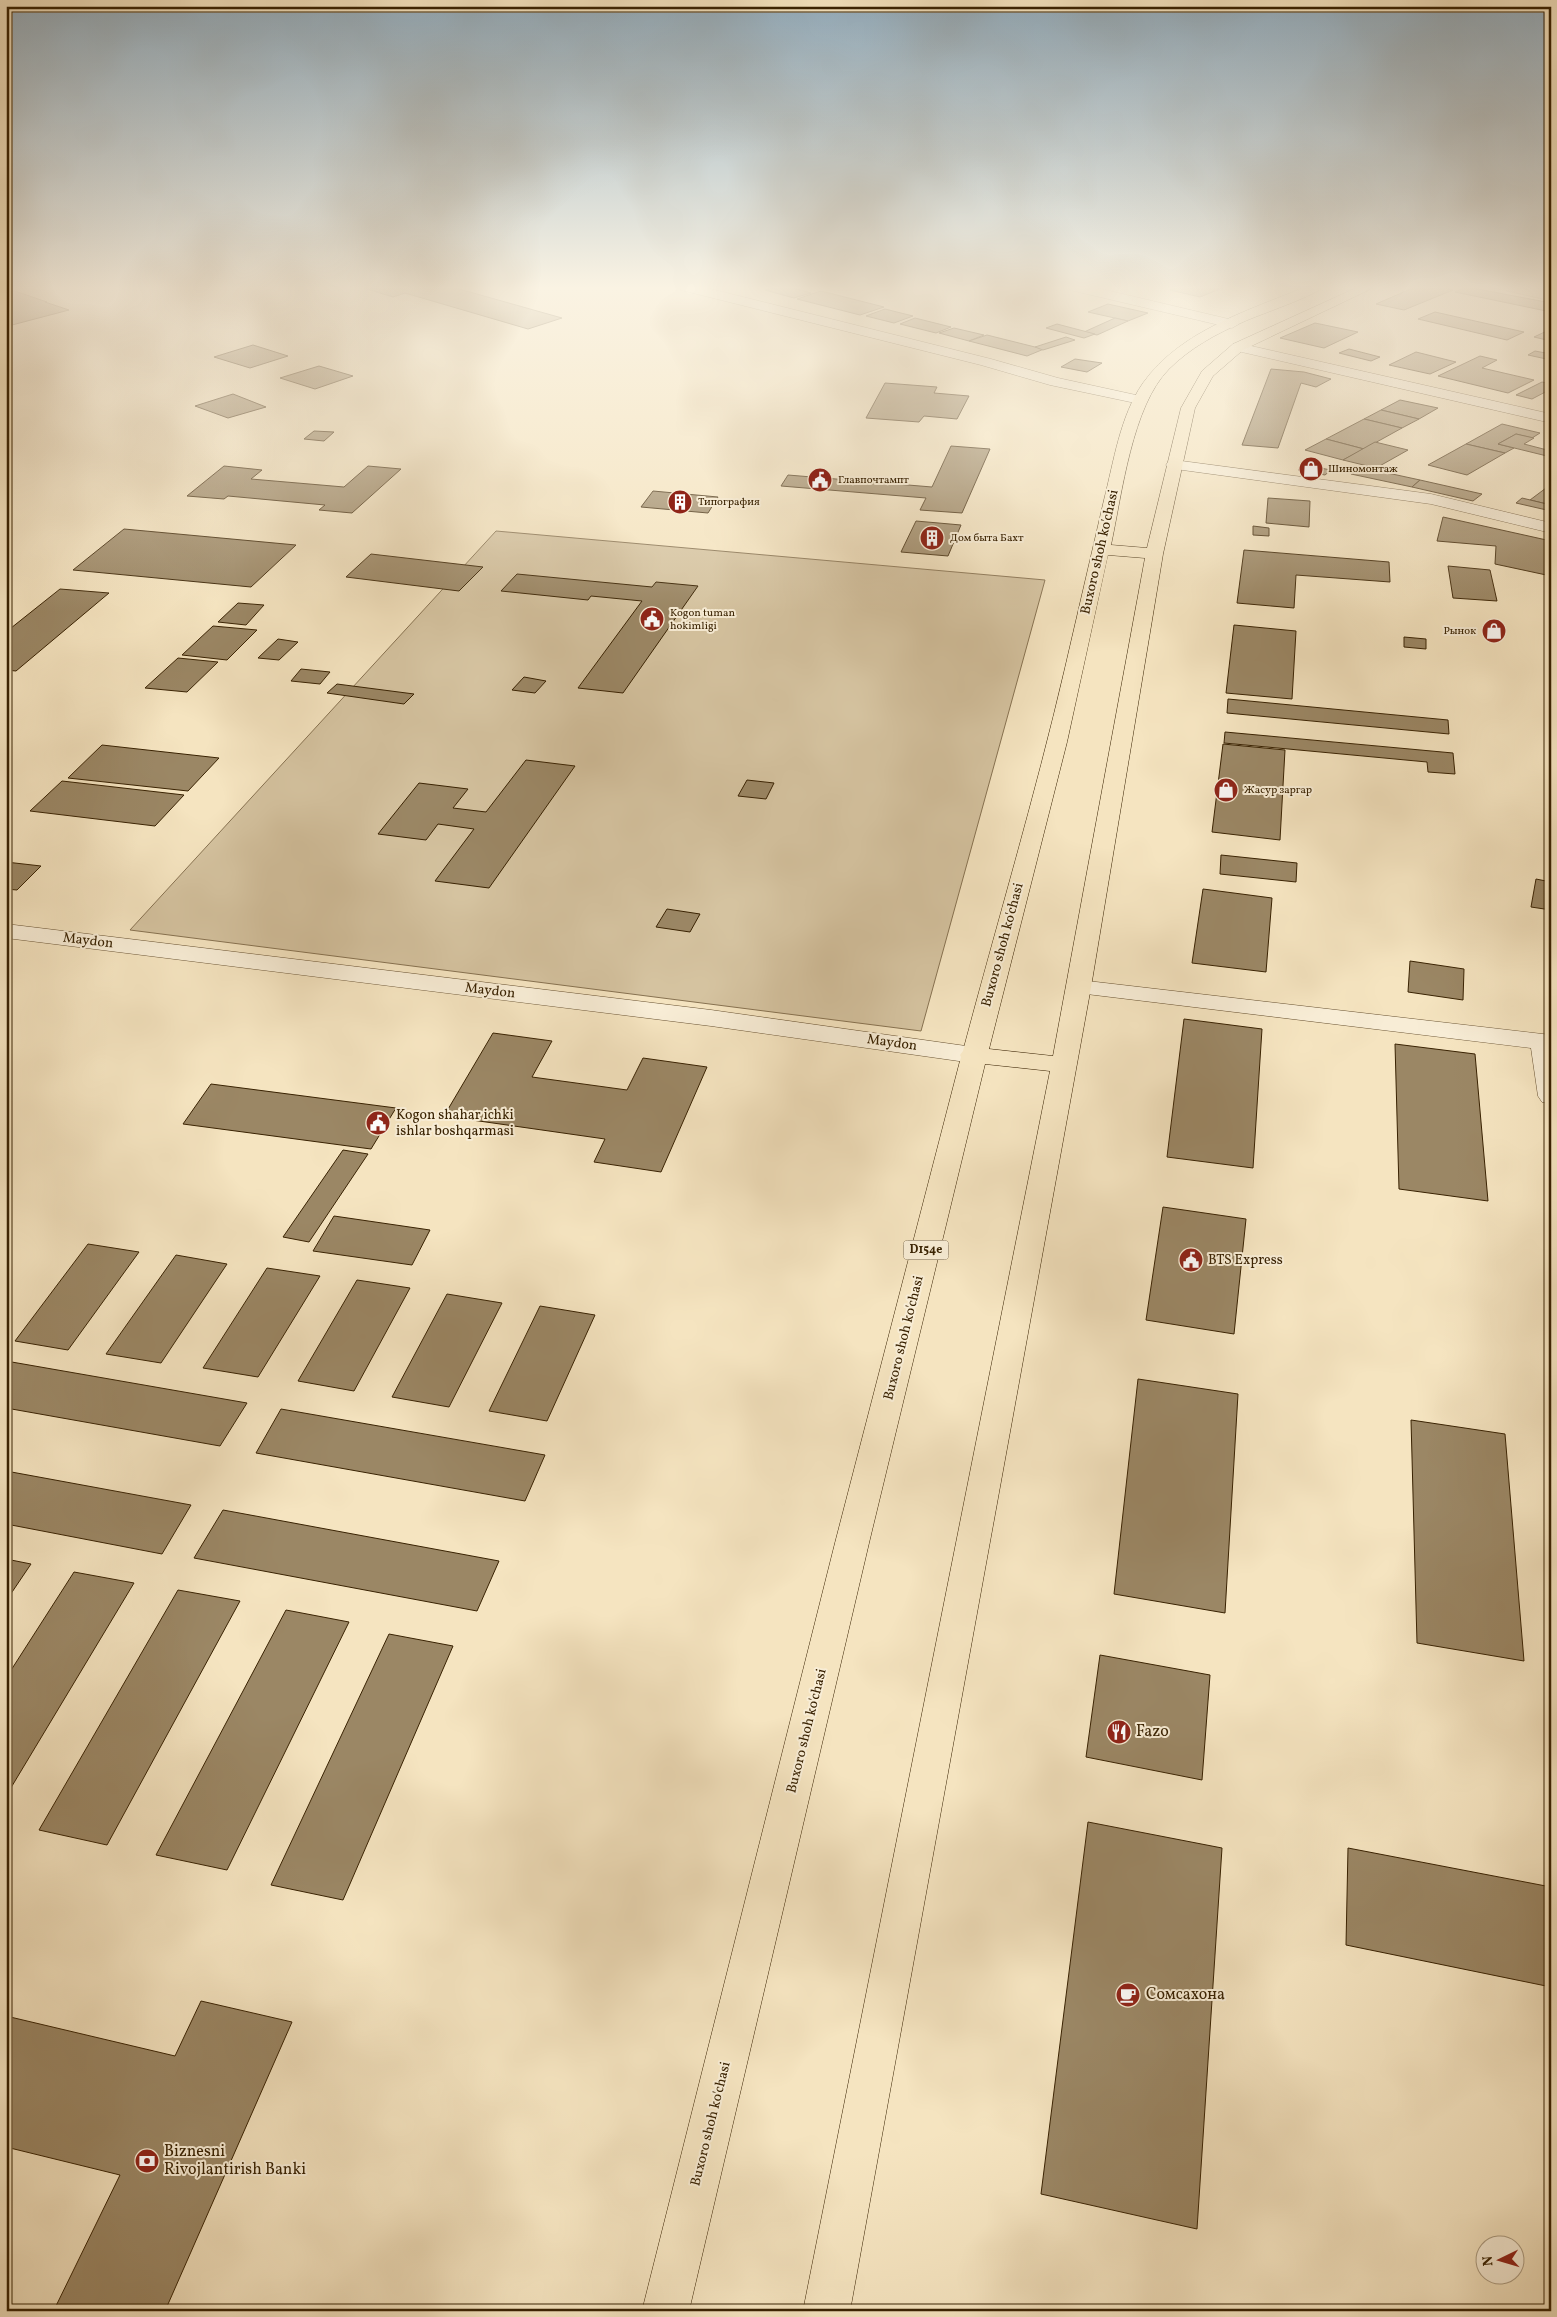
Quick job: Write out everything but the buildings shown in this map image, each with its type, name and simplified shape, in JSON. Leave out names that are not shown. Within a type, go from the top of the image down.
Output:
[{"type":"main road","name":"Buxoro shoh ko'chasi","points":[[665,2311],[973,1055],[1052,762],[1125,448],[1143,395]]},
{"type":"main road","name":"Buxoro shoh ko'chasi","points":[[826,2311],[1079,987],[1154,554],[1193,395]]},
{"type":"main road","points":[[1100,549],[1154,554]]},
{"type":"main road","points":[[973,1055],[1063,1066]]},
{"type":"street","points":[[1117,395],[1140,400]]},
{"type":"street","points":[[1461,395],[1551,419]]},
{"type":"street","points":[[1174,466],[1431,499],[1551,528]]},
{"type":"street","name":"Maydon","points":[[6,931],[701,1017],[973,1055]]},
{"type":"street","points":[[1079,987],[1547,1043],[1551,1096]]},
{"type":"shaded area","points":[[496,531],[1045,580],[921,1031],[130,930]]},
{"type":"place","name":"Шиномонтаж","points":[[1311,469]]},
{"type":"place","name":"Главпочтампт","points":[[820,480]]},
{"type":"place","name":"Типография","points":[[680,502]]},
{"type":"place","name":"Дом быта Бахт","points":[[932,538]]},
{"type":"place","name":"Kogon tuman hokimligi","points":[[652,619]]},
{"type":"place","name":"Рынок","points":[[1494,631]]},
{"type":"place","name":"Жасур заргар","points":[[1226,790]]},
{"type":"place","name":"Kogon shahar ichki ishlar boshqarmasi","points":[[378,1123]]},
{"type":"place","name":"BTS Express","points":[[1191,1260]]},
{"type":"place","name":"Fazo","points":[[1119,1732]]},
{"type":"place","name":"Сомсахона","points":[[1128,1995]]},
{"type":"place","name":"Biznesni Rivojlantirish Banki","points":[[147,2161]]}]
